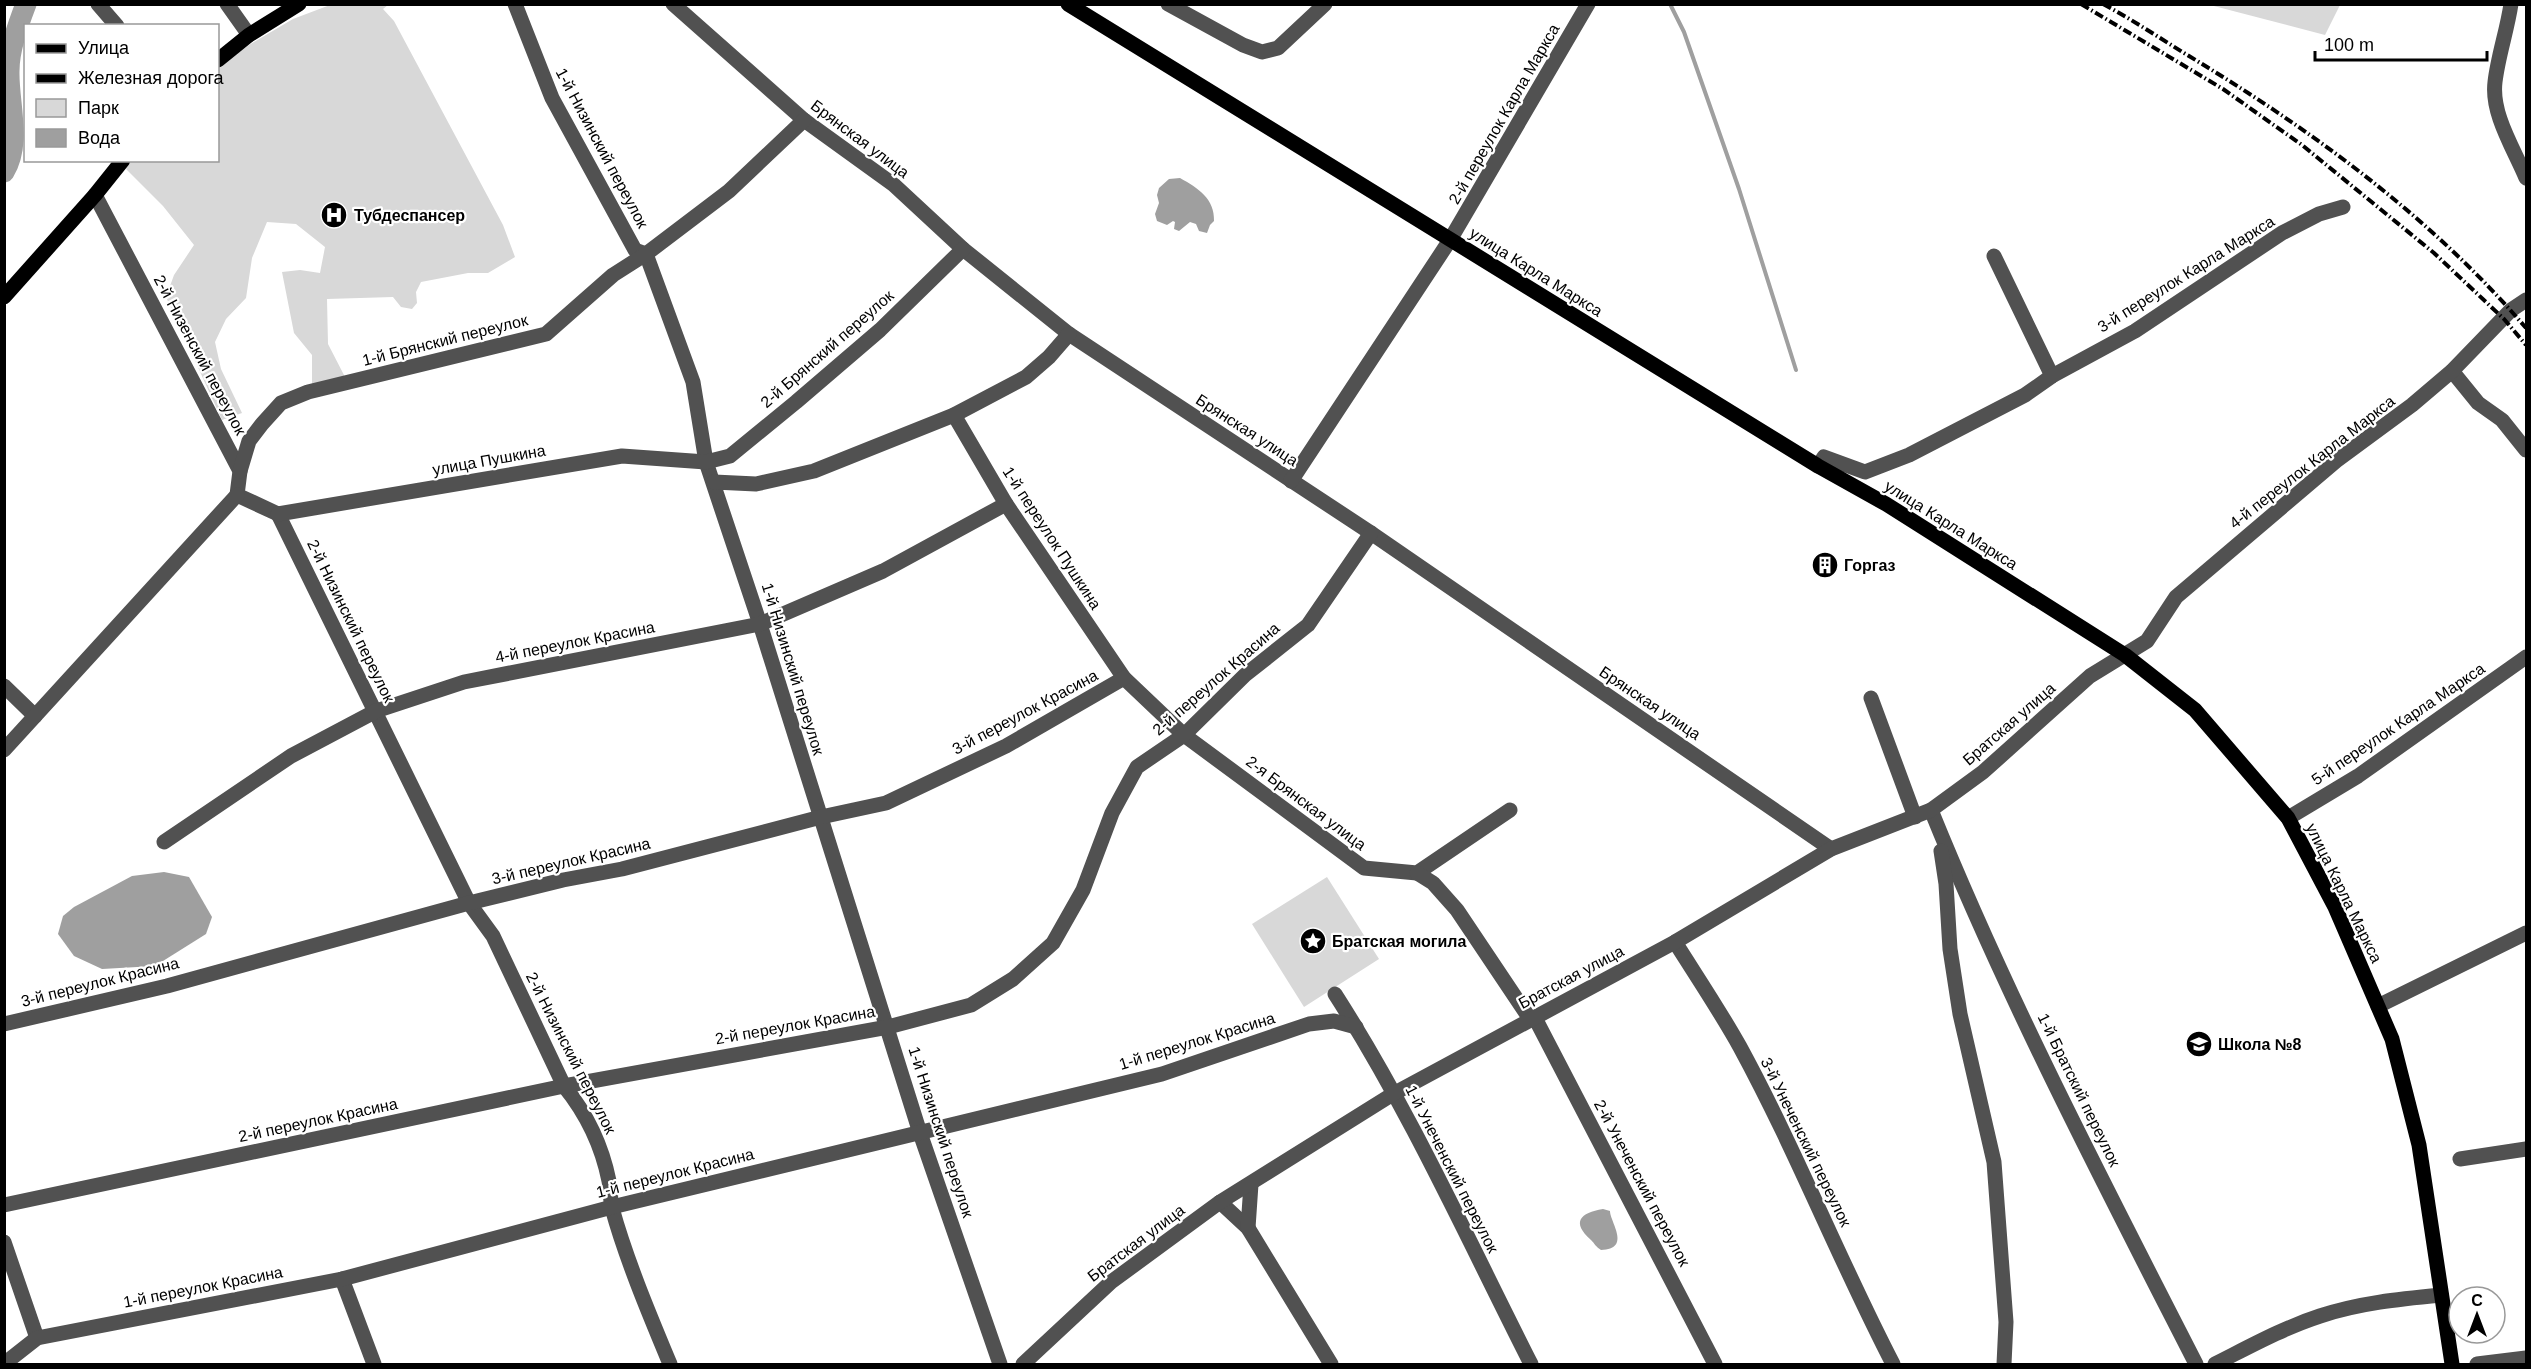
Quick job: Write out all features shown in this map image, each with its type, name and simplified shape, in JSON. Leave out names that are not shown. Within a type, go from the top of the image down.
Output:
[{"type":"main road","points":[[219,59],[249,34],[299,4]]},
{"type":"main road","name":"улица Карла Маркса","points":[[1068,4],[1818,466],[1886,504],[2125,656],[2195,710],[2288,818],[2335,907],[2392,1039],[2419,1145],[2452,1365]]},
{"type":"main road","points":[[4,297],[121,162]]},
{"type":"street","points":[[98,4],[115,24]]},
{"type":"street","name":"1-й Низинский переулок","points":[[515,4],[552,98],[635,250],[646,254],[693,382],[706,462],[760,624],[920,1133],[1000,1365]]},
{"type":"street","name":"Брянская улица","points":[[673,4],[804,120],[894,186],[963,249],[1069,334],[1371,534],[1831,849]]},
{"type":"street","points":[[1168,4],[1243,45],[1262,52],[1278,48],[1324,4]]},
{"type":"street","name":"2-й переулок Карла Маркса","points":[[1292,481],[1450,240],[1588,4]]},
{"type":"street","points":[[2511,4],[2508,28],[2494,83],[2499,115],[2526,178]]},
{"type":"street","points":[[227,5],[249,34]]},
{"type":"street","name":"1-й Брянский переулок","points":[[240,471],[249,441],[281,402],[308,392],[546,334],[613,275],[646,254],[729,191],[804,120]]},
{"type":"street","name":"2-й Низенский переулок","points":[[95,195],[240,471]]},
{"type":"street","name":"3-й переулок Карла Маркса","points":[[1818,466],[1824,457],[1865,472],[1909,455],[2025,395],[2052,376],[2135,331],[2282,233],[2319,214],[2343,207]]},
{"type":"street","name":"2-й Брянский переулок","points":[[706,462],[730,456],[796,402],[880,330],[963,249]]},
{"type":"street","points":[[1995,256],[2052,376]]},
{"type":"street","name":"4-й переулок Карла Маркса","points":[[2125,656],[2147,641],[2176,597],[2215,562],[2336,461],[2412,405],[2452,371],[2511,310],[2526,300]]},
{"type":"street","points":[[714,482],[756,484],[814,471],[954,415],[1026,377],[1049,357],[1069,334]]},
{"type":"street","points":[[2452,371],[2478,402],[2502,420],[2526,450]]},
{"type":"street","name":"1-й переулок Пушкина","points":[[954,415],[1006,504],[1124,678],[1184,735]]},
{"type":"street","name":"улица Пушкина","points":[[278,514],[622,456],[706,462]]},
{"type":"street","points":[[4,750],[237,495],[240,471]]},
{"type":"street","points":[[237,495],[278,514]]},
{"type":"street","name":"4-й переулок Красина","points":[[164,842],[291,756],[376,711],[464,682],[760,624],[883,571],[1006,504]]},
{"type":"street","name":"2-й Низинский переулок","points":[[278,514],[469,903],[493,936],[564,1086],[579,1104],[594,1133],[610,1182],[612,1207],[670,1365]]},
{"type":"street","name":"2-й переулок Красина","points":[[4,1204],[564,1086],[888,1026],[970,1005],[1013,979],[1053,943],[1083,890],[1112,813],[1137,767],[1184,735],[1245,675],[1308,625],[1371,534]]},
{"type":"street","name":"Братская улица","points":[[1023,1365],[1111,1282],[1220,1202],[1393,1094],[1675,942],[1831,849],[1931,810],[1983,772],[2090,676],[2125,656]]},
{"type":"street","name":"5-й переулок Карла Маркса","points":[[2288,818],[2358,776],[2526,657]]},
{"type":"street","name":"3-й переулок Красина","points":[[4,1024],[167,986],[469,903],[563,880],[622,869],[886,802],[1006,746],[1124,678]]},
{"type":"street","points":[[4,686],[35,716]]},
{"type":"street","points":[[1871,698],[1915,817]]},
{"type":"street","name":"2-я Брянская улица","points":[[1184,735],[1364,868],[1417,873]]},
{"type":"street","points":[[1510,810],[1417,873],[1433,883],[1457,910],[1533,1019]]},
{"type":"street","name":"1-й Братский переулок","points":[[1931,810],[1971,910],[2072,1120],[2196,1365]]},
{"type":"street","name":"1-й Братский переулок","points":[[1938,828],[1946,884],[1950,950],[1960,1014],[1994,1162],[2006,1322],[2004,1365]]},
{"type":"street","points":[[2378,1006],[2526,933]]},
{"type":"street","name":"3-й Унеченский переулок","points":[[1675,942],[1739,1046],[1808,1182],[1893,1365]]},
{"type":"street","name":"1-й Унеченский переулок","points":[[1335,994],[1356,1027],[1455,1210],[1531,1365]]},
{"type":"street","name":"2-й Унеченский переулок","points":[[1533,1019],[1715,1365]]},
{"type":"street","name":"1-й переулок Красина","points":[[4,1364],[37,1338],[342,1279],[612,1207],[1162,1074],[1309,1024],[1334,1021],[1356,1027]]},
{"type":"street","points":[[2460,1159],[2526,1149]]},
{"type":"street","points":[[1248,1228],[1251,1184]]},
{"type":"street","points":[[1220,1202],[1248,1228],[1331,1364]]},
{"type":"street","points":[[4,1242],[37,1338]]},
{"type":"street","points":[[342,1279],[374,1365]]},
{"type":"street","points":[[2216,1365],[2257,1343],[2320,1316],[2384,1301],[2441,1295]]},
{"type":"street","points":[[2477,1365],[2526,1358]]},
{"type":"green space","name":"Тубдеспансер","points":[[330,5],[388,5],[383,9],[394,21],[503,225],[515,257],[488,273],[468,273],[421,282],[416,292],[417,303],[412,309],[401,307],[393,297],[327,299],[328,344],[345,377],[312,389],[312,355],[294,333],[282,272],[300,270],[320,273],[325,247],[296,224],[267,222],[252,258],[246,298],[226,319],[215,342],[221,369],[242,413],[222,420],[166,297],[174,275],[194,245],[163,206],[126,169],[130,162],[219,162],[219,66],[293,19]]},
{"type":"green space","points":[[2210,5],[2340,5],[2325,35]]},
{"type":"green space","points":[[1327,877],[1379,959],[1304,1007],[1252,924]]},
{"type":"water","points":[[1180,178],[1199,190],[1212,206],[1214,221],[1207,233],[1199,231],[1196,224],[1190,222],[1179,231],[1174,229],[1175,222],[1173,221],[1167,225],[1157,221],[1155,214],[1159,203],[1157,195],[1159,188],[1169,179]]},
{"type":"water","points":[[164,872],[189,877],[212,917],[206,934],[155,966],[102,969],[74,956],[58,934],[63,916],[74,907],[132,876]]},
{"type":"water","points":[[1603,1209],[1610,1211],[1617,1240],[1615,1245],[1601,1250],[1585,1234],[1580,1223],[1584,1216]]},
{"type":"waterway","points":[[4,172],[9,161],[13,136],[9,63],[14,37],[26,4]]},
{"type":"waterway","points":[[1670,4],[1684,32],[1739,189],[1796,370]]},
{"type":"railway","points":[[2081,4],[2223,89],[2302,145],[2434,253],[2504,319],[2526,345]]},
{"type":"railway","points":[[2103,4],[2281,115],[2369,179],[2451,250],[2526,328]]},
{"type":"place","name":"Тубдеспансер","points":[[334,215]]},
{"type":"place","name":"Горгаз","points":[[1825,565]]},
{"type":"place","name":"Братская могила","points":[[1313,941]]},
{"type":"place","name":"Школа №8","points":[[2199,1044]]}]
